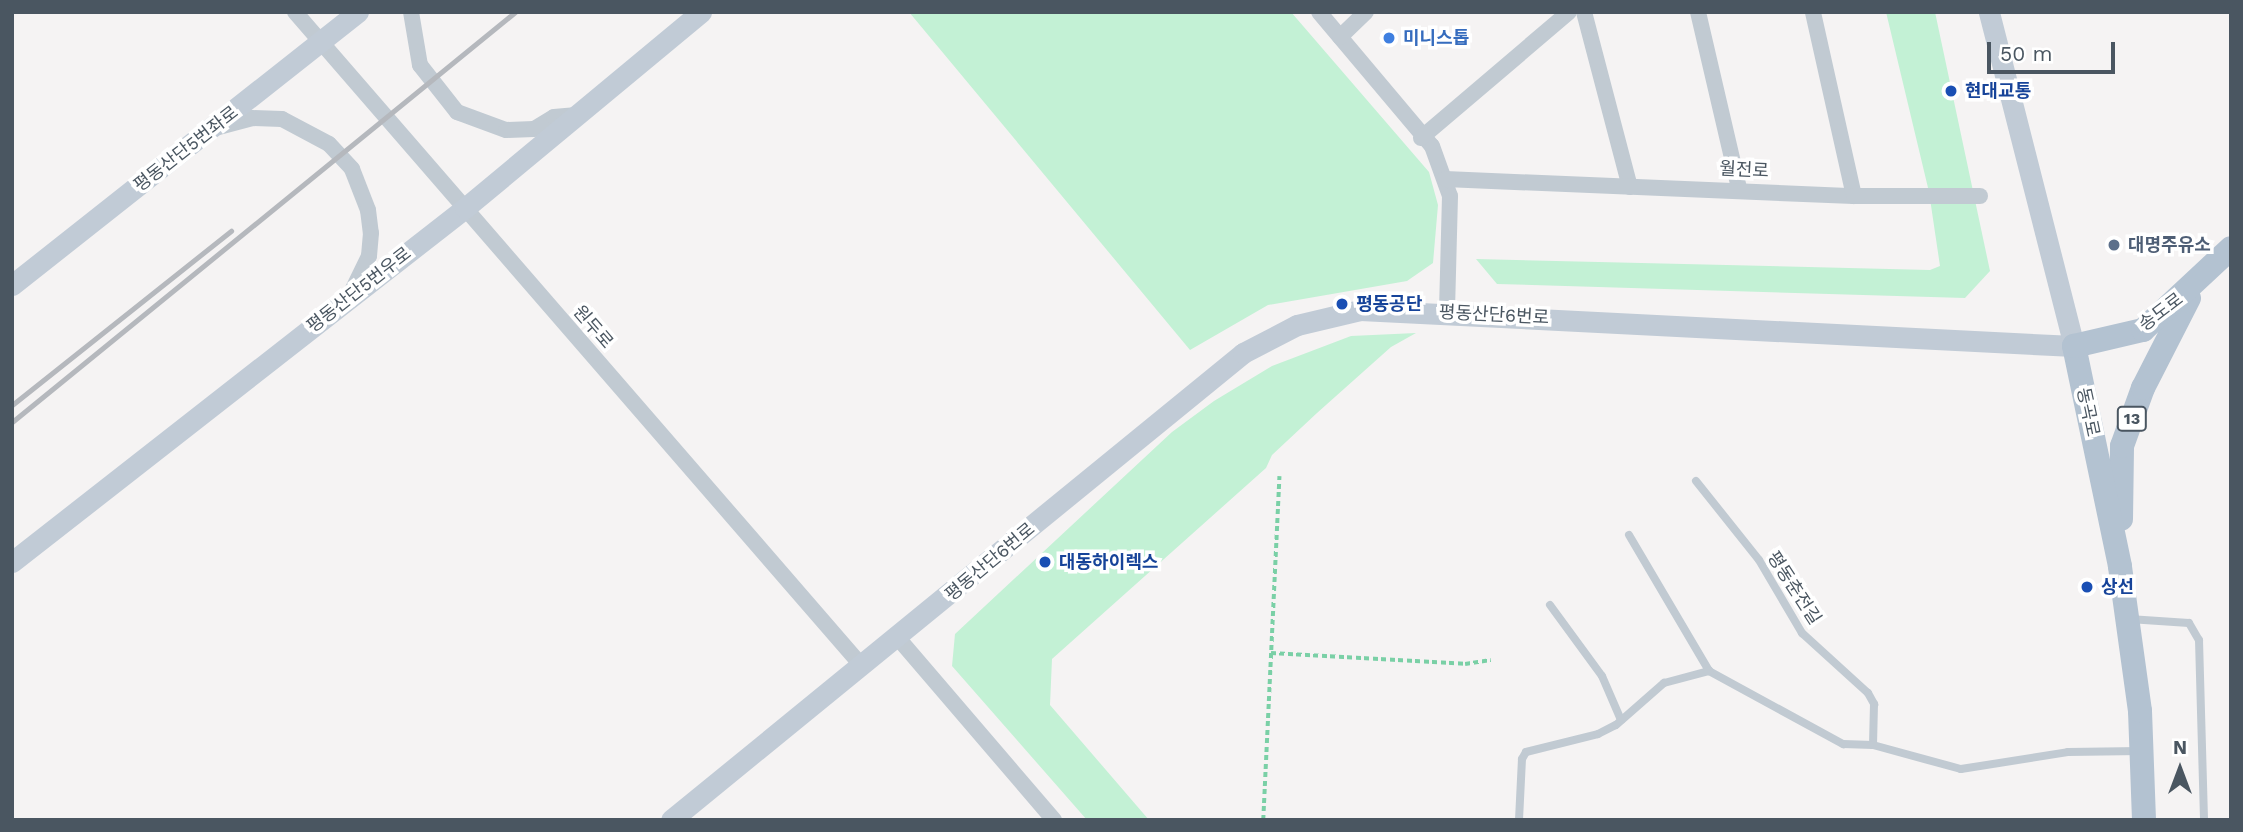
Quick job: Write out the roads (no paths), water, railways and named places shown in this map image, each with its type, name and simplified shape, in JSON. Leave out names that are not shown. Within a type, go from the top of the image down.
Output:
[{"type":"main road","name":"송도로","points":[[2074,346],[2143,330],[2197,285],[2231,248]]},
{"type":"main road","name":"13","points":[[2120,566],[2122,446],[2143,388],[2197,285]]},
{"type":"main road","name":"동곡로","points":[[2074,346],[2120,566],[2143,751],[2144,820]]},
{"type":"street","name":"원두로","points":[[295,12],[862,666]]},
{"type":"street","name":"평동산단5번좌로","points":[[12,285],[358,12]]},
{"type":"street","points":[[411,12],[420,65],[457,112],[506,131],[534,129],[554,117],[577,115]]},
{"type":"street","name":"평동산단5번우로","points":[[12,562],[465,208],[701,12]]},
{"type":"street","points":[[1318,12],[1421,138],[1432,146],[1450,195],[1447,312]]},
{"type":"street","points":[[1340,37],[1366,12]]},
{"type":"street","points":[[1421,138],[1569,12]]},
{"type":"street","points":[[1584,12],[1630,187]]},
{"type":"street","points":[[1698,12],[1739,188]]},
{"type":"street","points":[[1813,12],[1854,196]]},
{"type":"street","name":"동곡로","points":[[1989,12],[2074,346]]},
{"type":"street","points":[[211,129],[252,118],[282,119],[329,144],[352,169],[368,210],[371,233],[369,256],[348,299]]},
{"type":"street","name":"월전로","points":[[1445,179],[1630,187],[1739,188],[1854,196],[1980,196]]},
{"type":"street","name":"평동산단6번로","points":[[671,820],[898,638],[1243,353],[1297,325],[1360,310],[1447,312],[2074,346]]},
{"type":"street","points":[[898,638],[1054,820]]},
{"type":"lane","name":"평동춘전길","points":[[1696,481],[1759,560],[1802,633],[1868,693],[1874,704],[1873,745]]},
{"type":"lane","points":[[1629,535],[1709,671],[1843,744],[1873,745],[1961,769],[2068,752],[2143,751]]},
{"type":"lane","points":[[1550,605],[1602,676],[1621,720]]},
{"type":"lane","points":[[2127,619],[2189,623],[2199,640],[2204,820]]},
{"type":"lane","points":[[1519,820],[1522,759],[1526,752],[1598,734],[1621,720],[1664,683],[1709,671]]},
{"type":"railway","points":[[12,422],[515,12]]},
{"type":"railway","points":[[12,405],[231,231]]},
{"type":"place","name":"미니스톱","points":[[1389,38]]},
{"type":"place","name":"현대교통","points":[[1951,91]]},
{"type":"place","name":"대명주유소","points":[[2114,245]]},
{"type":"place","name":"평동공단","points":[[1342,304]]},
{"type":"place","name":"대동하이렉스","points":[[1045,562]]},
{"type":"place","name":"상선","points":[[2087,587]]}]
